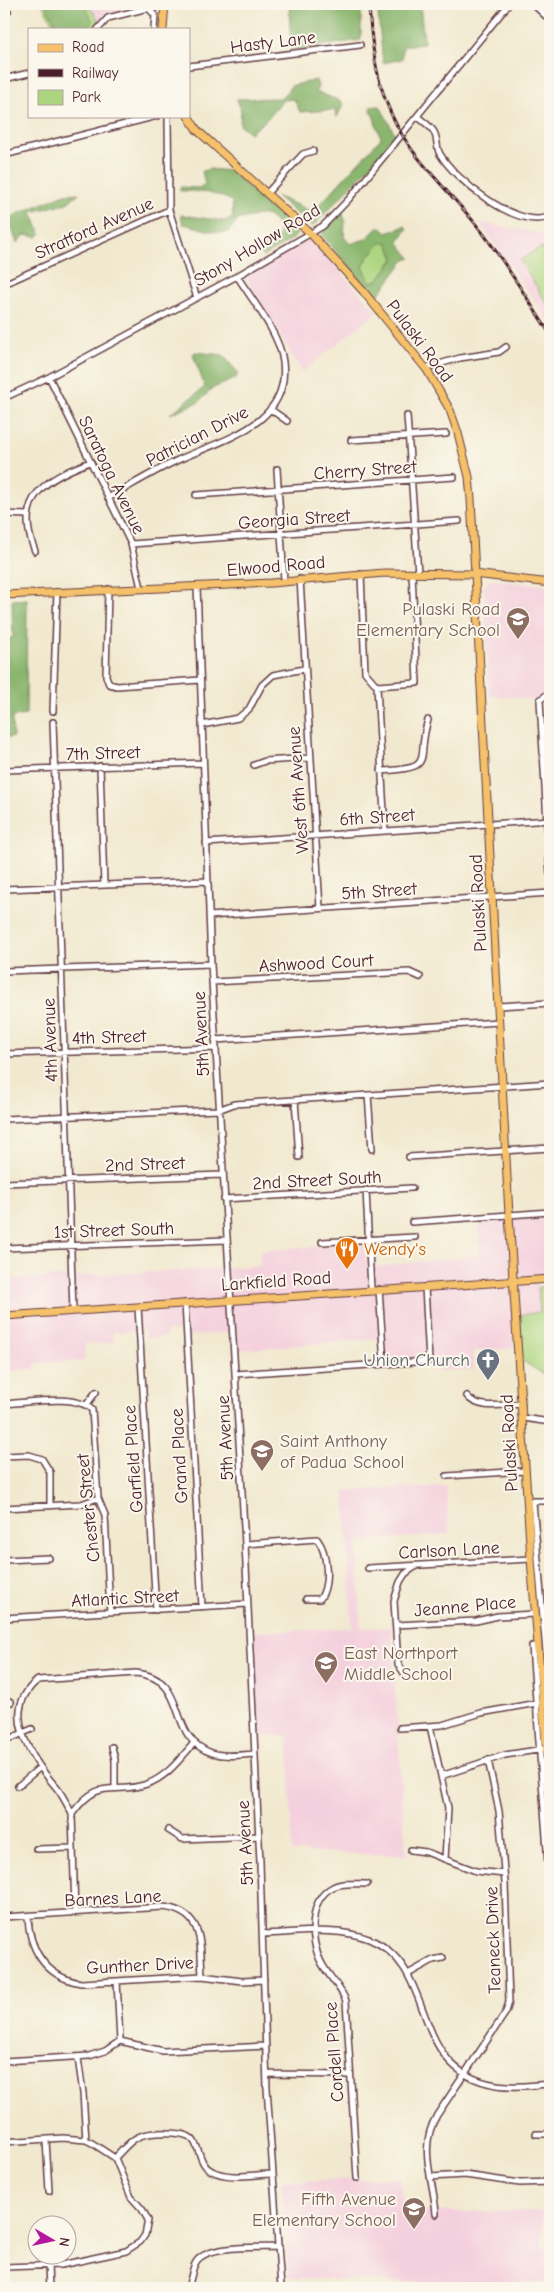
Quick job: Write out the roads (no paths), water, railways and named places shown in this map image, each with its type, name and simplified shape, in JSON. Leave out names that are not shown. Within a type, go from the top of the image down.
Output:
[{"type":"main road","points":[[163,28],[165,4]]},
{"type":"main road","name":"Pulaski Road","points":[[189,118],[197,130],[310,233],[363,291],[425,368],[450,410],[464,455],[471,499],[498,1022],[525,1471],[530,1502],[531,1559],[535,1614],[547,1674],[540,1703],[550,1793]]},
{"type":"main road","name":"Elwood Road","points":[[4,595],[284,581],[361,574],[474,574],[550,583]]},
{"type":"main road","name":"Larkfield Road","points":[[4,1316],[379,1289],[514,1283],[550,1279]]},
{"type":"street","name":"Stony Hollow Road","points":[[4,398],[49,377],[197,298],[323,226],[349,198],[509,4]]},
{"type":"street","points":[[533,4],[550,20]]},
{"type":"street","points":[[99,28],[108,18],[147,6],[155,16],[154,28]]},
{"type":"street","points":[[4,19],[8,11]]},
{"type":"street","name":"Hasty Lane","points":[[190,66],[360,46]]},
{"type":"street","points":[[4,79],[28,73]]},
{"type":"street","points":[[417,116],[434,132],[440,154],[481,194],[505,210],[536,220],[545,218]]},
{"type":"street","points":[[4,155],[149,118]]},
{"type":"street","points":[[168,118],[169,210],[197,298]]},
{"type":"street","points":[[267,193],[303,154],[313,151]]},
{"type":"street","name":"Stratford Avenue","points":[[4,284],[169,210]]},
{"type":"street","name":"Patrician Drive","points":[[108,498],[176,461],[252,427],[270,409],[282,383],[283,362],[274,336],[237,276]]},
{"type":"street","points":[[425,368],[460,358],[499,352],[506,347]]},
{"type":"street","name":"Saratoga Avenue","points":[[49,377],[131,544],[141,588]]},
{"type":"street","points":[[270,409],[287,421]]},
{"type":"street","points":[[377,686],[417,683],[414,524],[407,416]]},
{"type":"street","points":[[351,440],[446,434]]},
{"type":"street","points":[[36,551],[31,540],[27,515],[35,495],[48,482],[90,462]]},
{"type":"street","points":[[277,469],[284,581]]},
{"type":"street","name":"Cherry Street","points":[[196,495],[454,477]]},
{"type":"street","points":[[4,514],[27,515]]},
{"type":"street","name":"Georgia Street","points":[[131,544],[460,521]]},
{"type":"street","points":[[361,574],[365,672],[377,686],[385,831]]},
{"type":"street","name":"West 6th Avenue","points":[[300,579],[320,908]]},
{"type":"street","name":"5th Avenue","points":[[197,586],[210,964],[245,1544],[263,1934],[267,2074],[281,2288]]},
{"type":"street","points":[[108,589],[106,676],[109,684],[116,686],[200,680]]},
{"type":"street","points":[[53,711],[57,592]]},
{"type":"street","points":[[202,725],[238,718],[249,709],[262,685],[273,675],[304,669]]},
{"type":"street","points":[[550,692],[540,700],[549,820],[550,874]]},
{"type":"street","points":[[381,771],[405,770],[417,766],[424,755],[424,732],[428,720]]},
{"type":"street","name":"4th Avenue","points":[[53,722],[74,1311]]},
{"type":"street","points":[[254,765],[265,762],[310,758]]},
{"type":"street","name":"7th Street","points":[[4,770],[203,763]]},
{"type":"street","points":[[100,766],[104,885]]},
{"type":"street","name":"6th Street","points":[[206,843],[549,820]]},
{"type":"street","points":[[4,889],[208,881]]},
{"type":"street","name":"5th Street","points":[[209,916],[550,893]]},
{"type":"street","points":[[4,971],[210,964]]},
{"type":"street","name":"Ashwood Court","points":[[212,982],[409,972],[420,977]]},
{"type":"street","points":[[498,1006],[550,1003]]},
{"type":"street","points":[[215,1040],[498,1022]]},
{"type":"street","name":"4th Street","points":[[4,1054],[215,1048]]},
{"type":"street","points":[[4,1119],[218,1110],[234,1104],[550,1083]]},
{"type":"street","points":[[368,1095],[372,1149]]},
{"type":"street","points":[[295,1100],[299,1157]]},
{"type":"street","points":[[409,1157],[550,1148]]},
{"type":"street","name":"2nd Street","points":[[69,1180],[222,1175]]},
{"type":"street","points":[[4,1183],[69,1180]]},
{"type":"street","name":"2nd Street South","points":[[224,1199],[412,1188]]},
{"type":"street","points":[[366,1190],[371,1290]]},
{"type":"street","points":[[412,1222],[550,1212]]},
{"type":"street","points":[[322,1242],[415,1237]]},
{"type":"street","name":"1st Street South","points":[[4,1248],[226,1240]]},
{"type":"street","points":[[235,1374],[429,1360],[425,1286]]},
{"type":"street","points":[[379,1289],[384,1363]]},
{"type":"street","name":"Grand Place","points":[[185,1303],[202,1607]]},
{"type":"street","name":"Garfield Place","points":[[138,1307],[156,1610]]},
{"type":"street","points":[[4,1404],[74,1400],[87,1404],[96,1392]]},
{"type":"street","points":[[467,1396],[473,1403],[480,1405],[522,1404]]},
{"type":"street","name":"Chester Street","points":[[87,1404],[94,1417],[98,1498],[105,1515],[110,1612]]},
{"type":"street","points":[[523,1418],[550,1422]]},
{"type":"street","points":[[4,1456],[29,1455],[42,1459],[50,1472],[50,1506]]},
{"type":"street","points":[[447,1476],[525,1471]]},
{"type":"street","points":[[4,1508],[81,1504],[98,1498]]},
{"type":"street","points":[[547,1674],[530,1502],[550,1501]]},
{"type":"street","points":[[245,1544],[318,1537],[323,1552],[325,1592],[320,1599],[306,1599]]},
{"type":"street","points":[[4,1560],[49,1558]]},
{"type":"street","name":"Carlson Lane","points":[[368,1568],[531,1559]]},
{"type":"street","points":[[404,1673],[398,1664],[394,1601],[396,1590],[405,1574],[416,1566]]},
{"type":"street","name":"Atlantic Street","points":[[4,1618],[247,1604]]},
{"type":"street","name":"Jeanne Place","points":[[396,1625],[476,1621],[498,1616],[535,1614]]},
{"type":"street","points":[[400,1728],[452,1724],[481,1713],[540,1703],[532,1646]]},
{"type":"street","points":[[22,1689],[38,1680],[136,1672],[150,1675],[166,1684],[170,1690],[175,1699],[182,1729],[194,1744],[218,1754],[254,1754]]},
{"type":"street","points":[[9,1710],[11,1702],[17,1694]]},
{"type":"street","points":[[4,1699],[11,1702]]},
{"type":"street","points":[[430,1726],[448,1808],[445,1859]]},
{"type":"street","points":[[9,1730],[14,1740],[32,1729]]},
{"type":"street","points":[[72,1814],[89,1794],[105,1788],[137,1786],[154,1781],[174,1766],[194,1744]]},
{"type":"street","points":[[112,1747],[115,1760],[116,1787]]},
{"type":"street","points":[[441,1776],[505,1755],[546,1749],[550,1891]]},
{"type":"street","points":[[26,1755],[57,1788],[72,1814],[75,1912]]},
{"type":"street","name":"Teaneck Drive","points":[[436,2214],[435,2194],[427,2157],[428,2133],[464,2074],[506,2012],[509,2002],[504,1874],[498,1811],[488,1760]]},
{"type":"street","points":[[18,1786],[38,1769]]},
{"type":"street","points":[[168,1830],[182,1839],[258,1836]]},
{"type":"street","points":[[36,1849],[73,1848]]},
{"type":"street","points":[[411,1850],[426,1852],[476,1870],[504,1874]]},
{"type":"street","name":"Cordell Place","points":[[357,2178],[349,2075],[346,2001],[343,1992],[322,1964],[317,1954],[314,1932],[317,1905],[327,1890],[335,1886],[367,1884]]},
{"type":"street","name":"Barnes Lane","points":[[4,1916],[162,1907],[187,1913],[195,1926],[200,1941],[202,1976]]},
{"type":"street","name":"Gunther Drive","points":[[28,1916],[33,1949],[39,1958],[56,1973],[70,1981],[81,1983],[202,1976],[242,1981],[264,1980]]},
{"type":"street","points":[[263,1934],[334,1932],[369,1939],[389,1952],[408,1974],[439,2050],[451,2064],[464,2074],[499,2086],[550,2084]]},
{"type":"street","points":[[408,1974],[433,1960],[443,1958]]},
{"type":"street","points":[[117,1981],[120,2041]]},
{"type":"street","points":[[4,2061],[78,2058],[97,2055],[120,2041],[164,2051],[266,2046]]},
{"type":"street","points":[[78,2058],[86,2140]]},
{"type":"street","points":[[267,2074],[349,2075]]},
{"type":"street","points":[[115,2158],[136,2138],[158,2134],[184,2134],[195,2142],[202,2163],[213,2172],[231,2176],[273,2174]]},
{"type":"street","points":[[536,2134],[550,2134]]},
{"type":"street","points":[[46,2140],[50,2191]]},
{"type":"street","points":[[4,2142],[86,2140],[115,2158],[130,2197],[146,2214],[148,2220],[145,2235],[134,2247],[126,2251],[67,2264],[4,2267]]},
{"type":"street","points":[[430,2177],[465,2175],[520,2183],[550,2182]]},
{"type":"street","points":[[188,2288],[196,2261],[206,2253],[223,2249],[279,2247]]},
{"type":"street","points":[[48,2265],[49,2288]]},
{"type":"railway","points":[[369,4],[376,66],[381,86],[396,124],[420,160],[491,244],[550,334]]},
{"type":"place","name":"Pulaski Road Elementary School","points":[[518,640]]},
{"type":"place","name":"Wendy's","points":[[347,1270]]},
{"type":"place","name":"Union Church","points":[[488,1381]]},
{"type":"place","name":"Saint Anthony of Padua School","points":[[262,1472]]},
{"type":"place","name":"East Northport Middle School","points":[[326,1684]]},
{"type":"place","name":"Fifth Avenue Elementary School","points":[[414,2230]]}]
